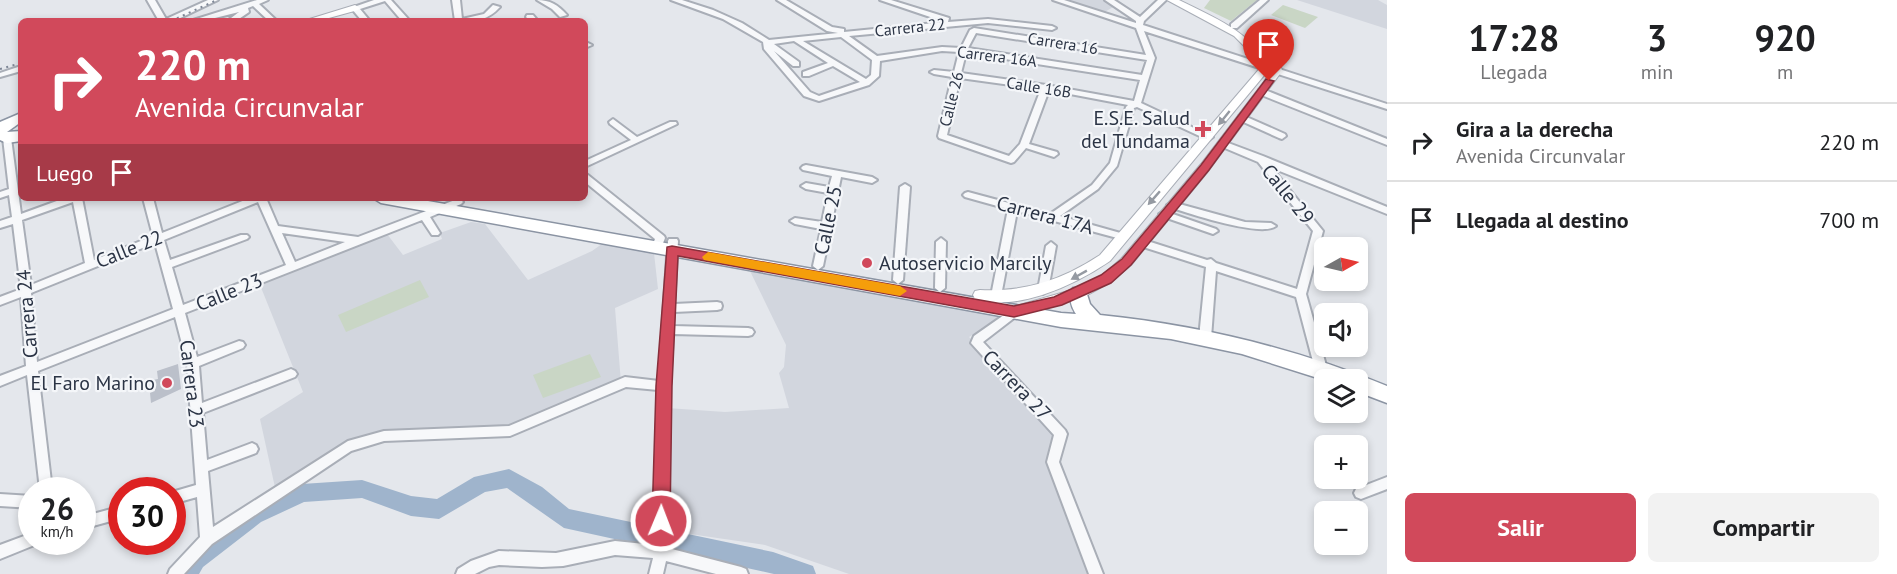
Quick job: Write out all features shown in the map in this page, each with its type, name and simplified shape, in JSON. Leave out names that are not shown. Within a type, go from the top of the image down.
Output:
[{"type":"highway","points":[[398,201],[666,244]]},
{"type":"highway","points":[[433,207],[458,202],[714,253],[985,299],[1040,298],[1060,309],[1094,321]]},
{"type":"highway","points":[[714,253],[818,266],[940,288],[985,299],[1014,312],[1061,320],[1094,321],[1205,338],[1321,369]]},
{"type":"highway","points":[[1079,293],[1081,307],[1094,321]]},
{"type":"main road","points":[[338,0],[350,6]]},
{"type":"main road","points":[[1014,312],[1078,277],[1105,258],[1121,236],[1209,137],[1266,67],[1255,48],[1242,38],[1172,0]]},
{"type":"main road","points":[[1040,298],[1079,293],[1113,273],[1126,262],[1205,167],[1277,71],[1274,59],[1265,47],[1234,26],[1184,0]]},
{"type":"main road","points":[[316,18],[350,6]]},
{"type":"main road","points":[[1188,160],[1205,167]]},
{"type":"street","points":[[151,0],[164,18]]},
{"type":"street","points":[[173,18],[214,0]]},
{"type":"street","points":[[205,18],[264,0]]},
{"type":"street","points":[[350,6],[382,0]]},
{"type":"street","points":[[387,0],[403,18]]},
{"type":"street","points":[[456,0],[460,18]]},
{"type":"street","points":[[541,0],[555,7],[563,15]]},
{"type":"street","points":[[675,0],[688,2],[739,22],[796,64]]},
{"type":"street","points":[[767,42],[767,47],[807,94],[819,99],[866,83],[875,76],[876,59],[845,34],[781,0]]},
{"type":"street","points":[[884,0],[952,22]]},
{"type":"street","points":[[1057,0],[1139,23],[1387,108]]},
{"type":"street","points":[[1052,218],[1095,187],[1114,164],[1130,107],[1137,104],[1146,78],[1151,58],[1139,23],[1109,0]]},
{"type":"street","points":[[1139,23],[1162,0]]},
{"type":"street","points":[[1234,26],[1264,0]]},
{"type":"street","points":[[235,18],[256,2]]},
{"type":"street","points":[[256,2],[270,18]]},
{"type":"street","points":[[350,6],[363,18]]},
{"type":"street","points":[[476,18],[486,16],[496,7]]},
{"type":"street","points":[[189,18],[200,14],[227,12]]},
{"type":"street","name":"Carrera 22","points":[[767,42],[952,22],[987,21],[1052,28]]},
{"type":"street","points":[[966,22],[974,30]]},
{"type":"street","name":"Calle 26","points":[[974,30],[963,50],[942,136],[1011,160],[1024,145]]},
{"type":"street","name":"Carrera 16","points":[[974,30],[1151,58]]},
{"type":"street","points":[[777,49],[796,39],[866,83]]},
{"type":"street","name":"Carrera 16A","points":[[876,59],[942,50],[963,50],[1146,78]]},
{"type":"street","points":[[806,74],[834,63]]},
{"type":"street","points":[[0,75],[18,70]]},
{"type":"street","name":"Calle 16B","points":[[934,72],[1046,87],[1137,104],[1209,137]]},
{"type":"street","points":[[1046,87],[1024,145],[1054,154]]},
{"type":"street","points":[[1262,92],[1387,142]]},
{"type":"street","points":[[1242,118],[1281,136]]},
{"type":"street","points":[[614,122],[636,140]]},
{"type":"street","points":[[588,163],[673,124]]},
{"type":"street","name":"Carrera 24","points":[[8,126],[45,477]]},
{"type":"street","points":[[1222,144],[1387,211]]},
{"type":"street","name":"Calle 29","points":[[1260,158],[1318,231],[1301,294]]},
{"type":"street","points":[[806,168],[872,180]]},
{"type":"street","name":"Calle 25","points":[[818,266],[837,174]]},
{"type":"street","points":[[588,180],[666,244],[669,308],[664,386],[661,550],[656,574]]},
{"type":"street","points":[[806,186],[834,191]]},
{"type":"street","points":[[898,280],[905,187]]},
{"type":"street","points":[[0,195],[13,191]]},
{"type":"street","points":[[588,192],[600,191]]},
{"type":"street","name":"Carrera 17A","points":[[968,195],[1121,236]]},
{"type":"street","points":[[0,225],[67,201]]},
{"type":"street","points":[[76,201],[90,265]]},
{"type":"street","name":"Carrera 23","points":[[149,201],[194,363],[207,539]]},
{"type":"street","name":"Calle 22","points":[[0,301],[252,201]]},
{"type":"street","points":[[261,201],[292,267]]},
{"type":"street","points":[[433,207],[435,234]]},
{"type":"street","name":"Calle 23","points":[[0,381],[358,241],[433,207]]},
{"type":"street","points":[[985,299],[1013,207]]},
{"type":"street","points":[[1168,209],[1245,225],[1271,226]]},
{"type":"street","points":[[1168,209],[1213,231]]},
{"type":"street","points":[[795,221],[826,226]]},
{"type":"street","points":[[275,230],[358,241]]},
{"type":"street","points":[[167,265],[244,237]]},
{"type":"street","points":[[940,288],[941,242]]},
{"type":"street","points":[[1141,243],[1211,263],[1301,294],[1321,369]]},
{"type":"street","points":[[1040,298],[1051,246]]},
{"type":"street","points":[[1205,338],[1211,263]]},
{"type":"street","points":[[669,308],[717,306]]},
{"type":"street","name":"Carrera 27","points":[[1014,312],[978,339],[977,343],[1061,434],[1053,462],[1096,574]]},
{"type":"street","points":[[667,330],[748,332]]},
{"type":"street","points":[[194,363],[239,345]]},
{"type":"street","points":[[197,410],[291,374]]},
{"type":"street","points":[[175,574],[207,539],[348,446],[384,436],[510,431],[625,381],[664,386]]},
{"type":"street","points":[[202,468],[252,449]]},
{"type":"street","points":[[1361,493],[1387,483]]},
{"type":"street","points":[[186,494],[203,489]]},
{"type":"street","points":[[0,500],[18,501]]},
{"type":"street","points":[[0,552],[18,545]]},
{"type":"street","points":[[464,574],[475,566],[500,556],[556,560],[616,548],[661,550],[741,574]]},
{"type":"shaded area","points":[[1062,0],[1106,0],[1115,6],[1101,14]]},
{"type":"shaded area","points":[[1297,0],[1378,0],[1387,5],[1387,29]]},
{"type":"shaded area","points":[[471,222],[485,224],[528,280],[592,251],[606,241],[654,253],[658,289],[615,308],[621,383],[513,429],[379,438],[343,448],[276,492],[260,419],[303,392],[258,280],[384,230],[403,255],[442,239],[440,233]]},
{"type":"shaded area","points":[[750,271],[1005,317],[969,337],[1058,430],[1047,455],[1080,535],[1090,574],[849,574],[765,545],[669,531],[667,408],[725,412],[789,408],[779,373],[784,367],[786,345]]},
{"type":"green space","points":[[1210,0],[1257,0],[1231,21],[1204,8]]},
{"type":"green space","points":[[1283,5],[1318,17],[1305,28],[1271,15]]},
{"type":"green space","points":[[420,280],[429,297],[346,332],[338,315]]},
{"type":"green space","points":[[590,354],[601,377],[543,398],[533,375]]},
{"type":"building","name":"El Faro Marino","points":[[178,364],[181,389],[151,403],[150,393],[155,391],[153,380],[158,379],[157,371]]},
{"type":"waterway","points":[[188,574],[195,559],[254,515],[302,493],[362,489],[411,506],[439,509],[481,484],[509,478],[535,494],[564,518],[773,563],[805,574]]},
{"type":"railway","points":[[178,18],[217,0]]},
{"type":"railway","points":[[0,69],[18,64]]},
{"type":"slow traffic","points":[[708,257],[900,291]]},
{"type":"place","name":"E.S.E. Salud del Tundama","points":[[1203,129]]},
{"type":"place","name":"Autoservicio Marcily","points":[[867,263]]},
{"type":"place","name":"El Faro Marino","points":[[167,383]]},
{"type":"route","points":[[661,521],[664,386],[672,250],[1014,312],[1057,301],[1106,279],[1126,262],[1205,167],[1269,81]]}]
